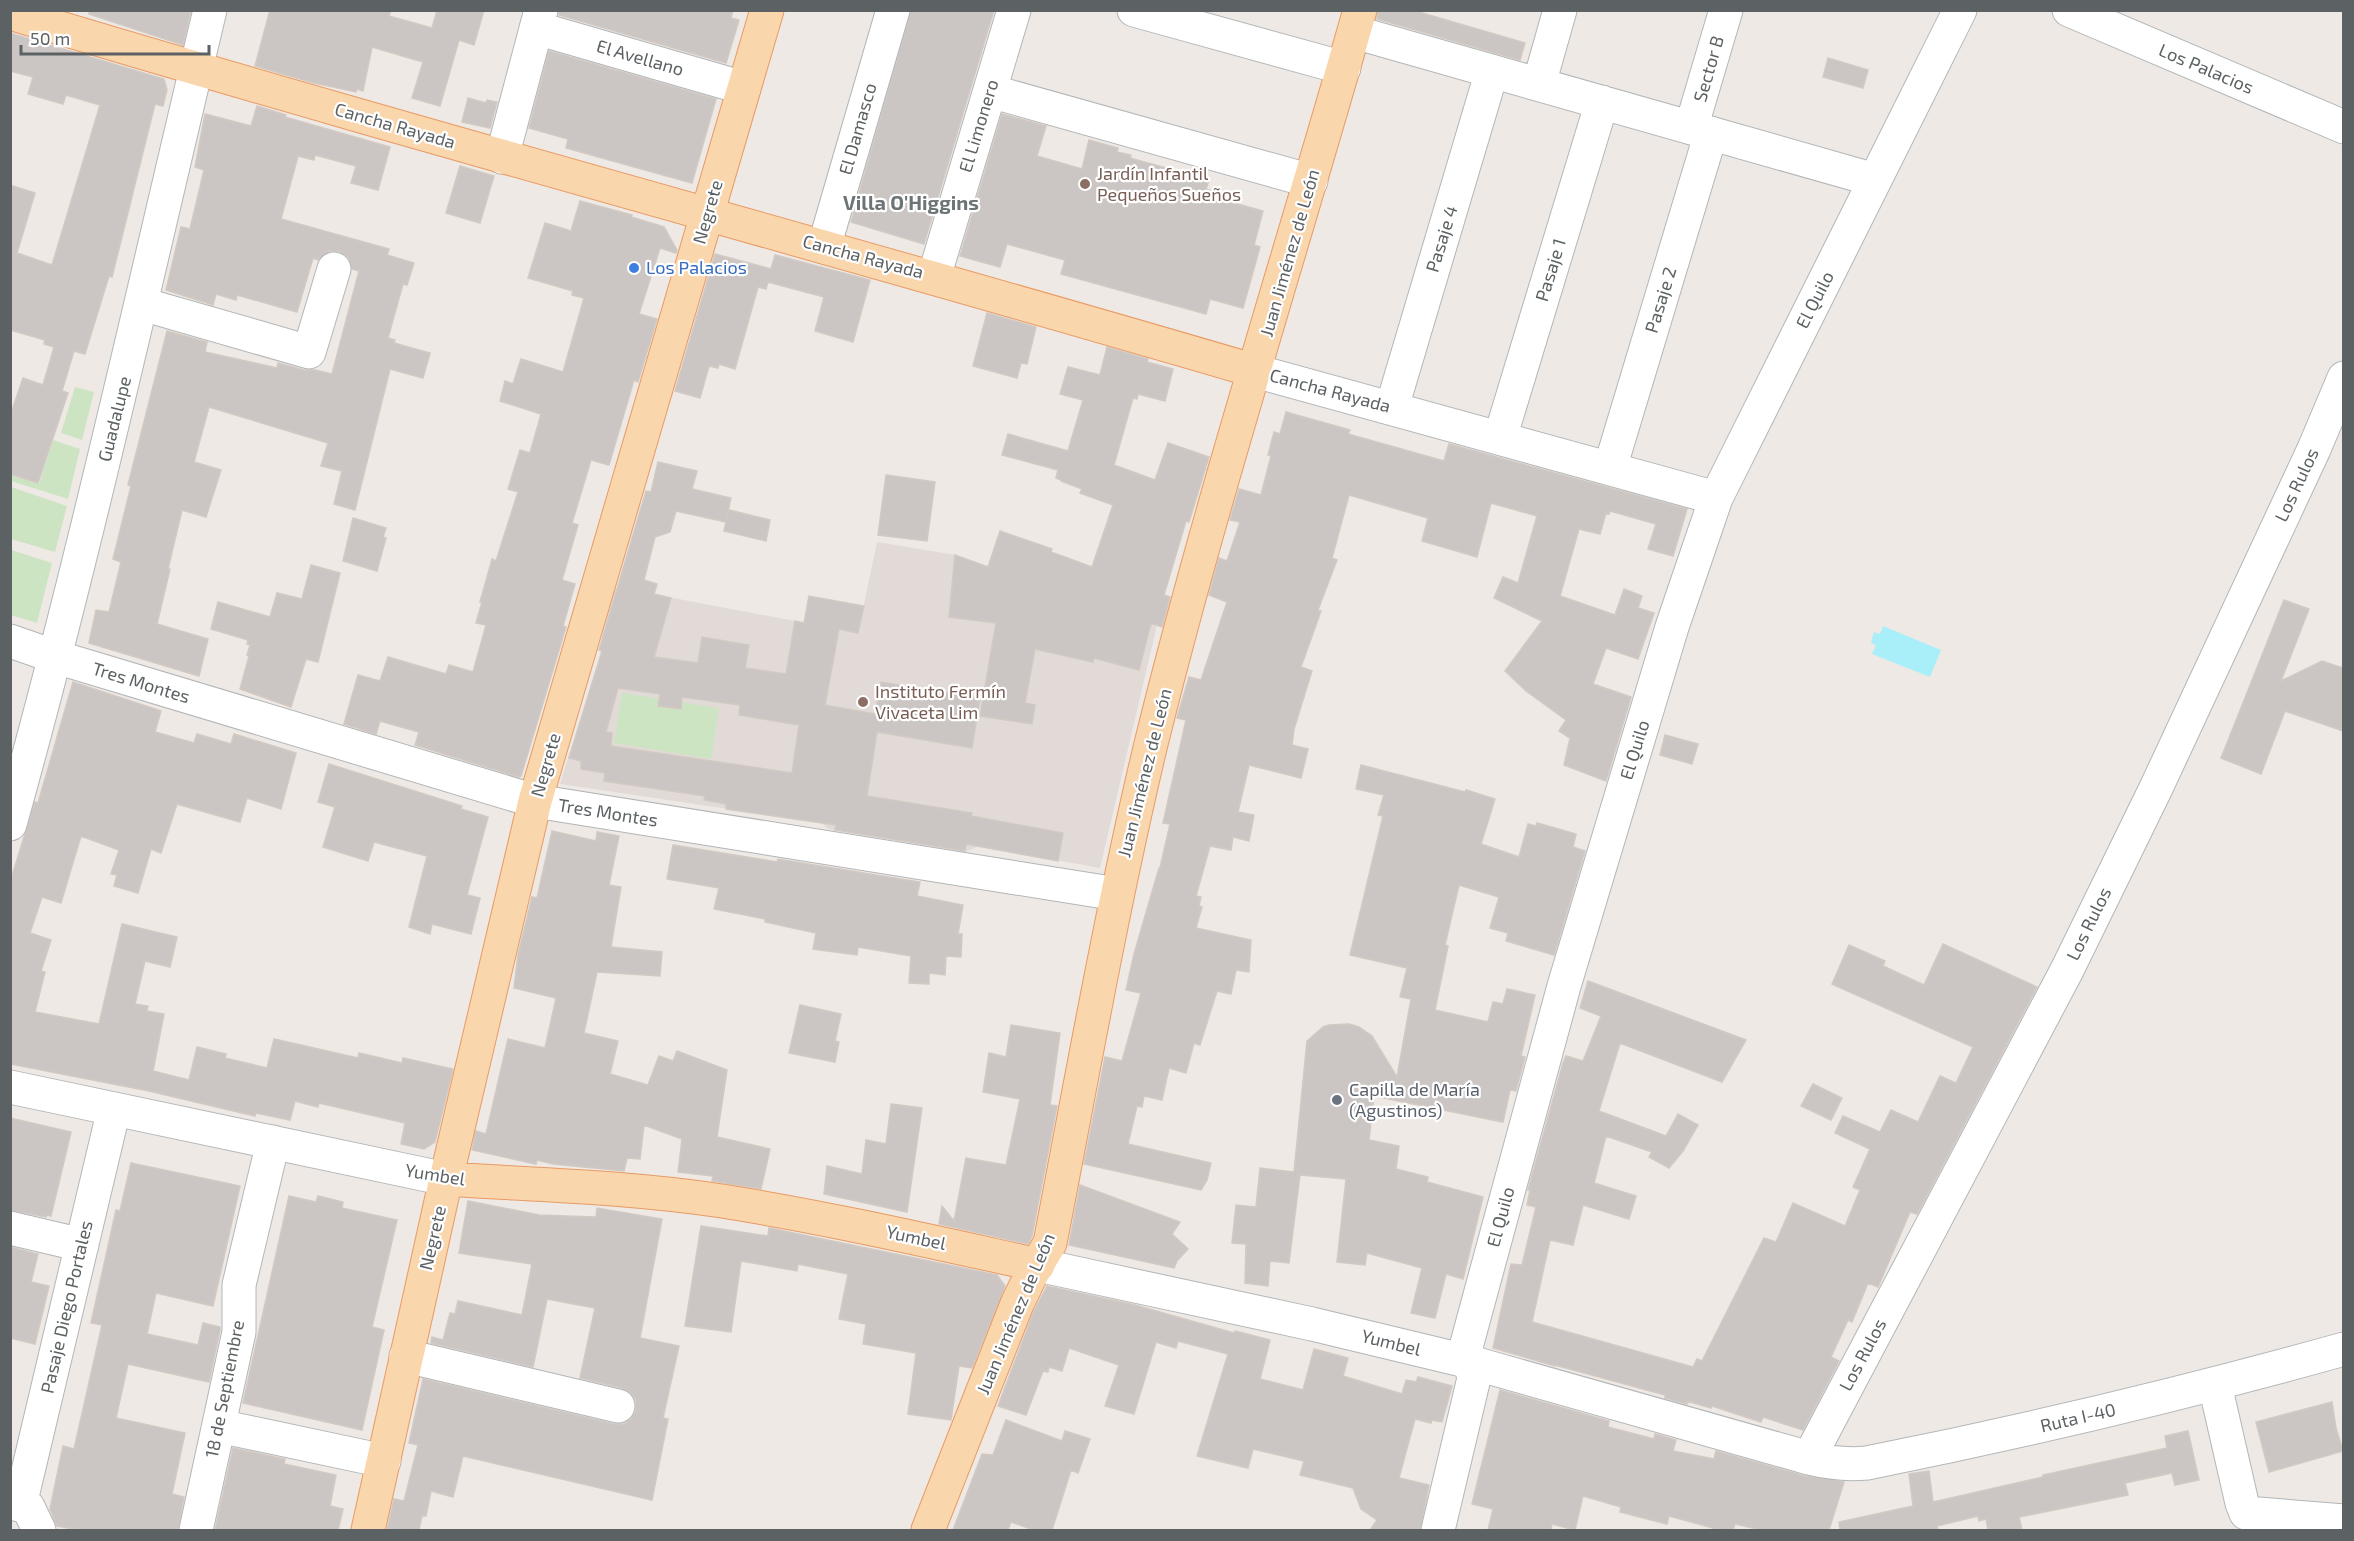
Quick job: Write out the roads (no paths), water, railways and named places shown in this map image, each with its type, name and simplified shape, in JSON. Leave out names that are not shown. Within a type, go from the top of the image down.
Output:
[{"type":"main road","name":"Negrete","points":[[368,1530],[446,1179],[535,801],[767,10]]},
{"type":"main road","name":"Cancha Rayada","points":[[10,13],[502,157],[934,277],[1256,371]]},
{"type":"main road","name":"Juan Jiménez de León","points":[[928,1530],[1017,1304],[1050,1244],[1117,894],[1171,668],[1357,21]]},
{"type":"main road","name":"Yumbel","points":[[446,1179],[721,1201],[890,1232],[1038,1264]]},
{"type":"street","name":"Guadalupe","points":[[10,825],[56,657],[142,304],[210,10]]},
{"type":"street","name":"El Damasco","points":[[824,247],[893,10]]},
{"type":"street","name":"El Limonero","points":[[934,277],[1014,10]]},
{"type":"street","points":[[1134,10],[1344,68]]},
{"type":"street","points":[[1539,84],[1560,10]]},
{"type":"street","name":"Sector B","points":[[1701,130],[1726,10]]},
{"type":"street","name":"El Quilo","points":[[1438,1530],[1474,1378],[1466,1347],[1564,986],[1672,627],[1716,498],[1960,10]]},
{"type":"street","name":"Los Palacios","points":[[2069,10],[2343,128]]},
{"type":"street","name":"El Avellano","points":[[538,20],[744,88]]},
{"type":"street","points":[[502,157],[538,20]]},
{"type":"street","points":[[1357,21],[1492,71],[1875,180]]},
{"type":"street","name":"Pasaje 4","points":[[1392,407],[1492,71]]},
{"type":"street","points":[[990,91],[1311,181]]},
{"type":"street","name":"Pasaje 1","points":[[1500,438],[1602,102]]},
{"type":"street","name":"Pasaje 2","points":[[1610,468],[1701,130]]},
{"type":"street","points":[[142,304],[309,352],[334,269]]},
{"type":"street","name":"Cancha Rayada","points":[[1256,371],[1716,498]]},
{"type":"street","name":"Los Rulos","points":[[1809,1458],[2067,970],[2181,735],[2314,449],[2343,378]]},
{"type":"street","name":"Tres Montes","points":[[10,641],[56,657],[535,801],[1117,894]]},
{"type":"street","name":"Yumbel","points":[[10,1087],[446,1179]]},
{"type":"street","name":"Pasaje Diego Portales","points":[[24,1511],[114,1109]]},
{"type":"street","name":"18 de Septiembre","points":[[196,1530],[239,1332],[239,1285],[273,1142]]},
{"type":"street","points":[[10,1228],[82,1245]]},
{"type":"street","name":"Yumbel","points":[[1038,1264],[1312,1324],[1470,1362],[1809,1458]]},
{"type":"street","name":"Ruta I-40","points":[[1809,1458],[1829,1463],[1867,1463],[2048,1426],[2215,1385],[2343,1349]]},
{"type":"street","points":[[406,1356],[618,1406]]},
{"type":"street","points":[[2215,1385],[2246,1522],[2343,1521]]},
{"type":"street","points":[[219,1426],[384,1461]]},
{"type":"water","points":[[1883,626],[1941,650],[1930,677],[1872,654],[1876,645],[1871,643],[1874,632],[1880,634]]},
{"type":"place","name":"Jardín Infantil Pequeños Sueños","points":[[1085,184]]},
{"type":"place","name":"Los Palacios","points":[[634,268]]},
{"type":"place","name":"Instituto Fermín Vivaceta Lim","points":[[863,702]]},
{"type":"place","name":"Capilla de María (Agustinos)","points":[[1337,1100]]},
{"type":"district","name":"Villa O'Higgins","points":[[911,203]]}]
